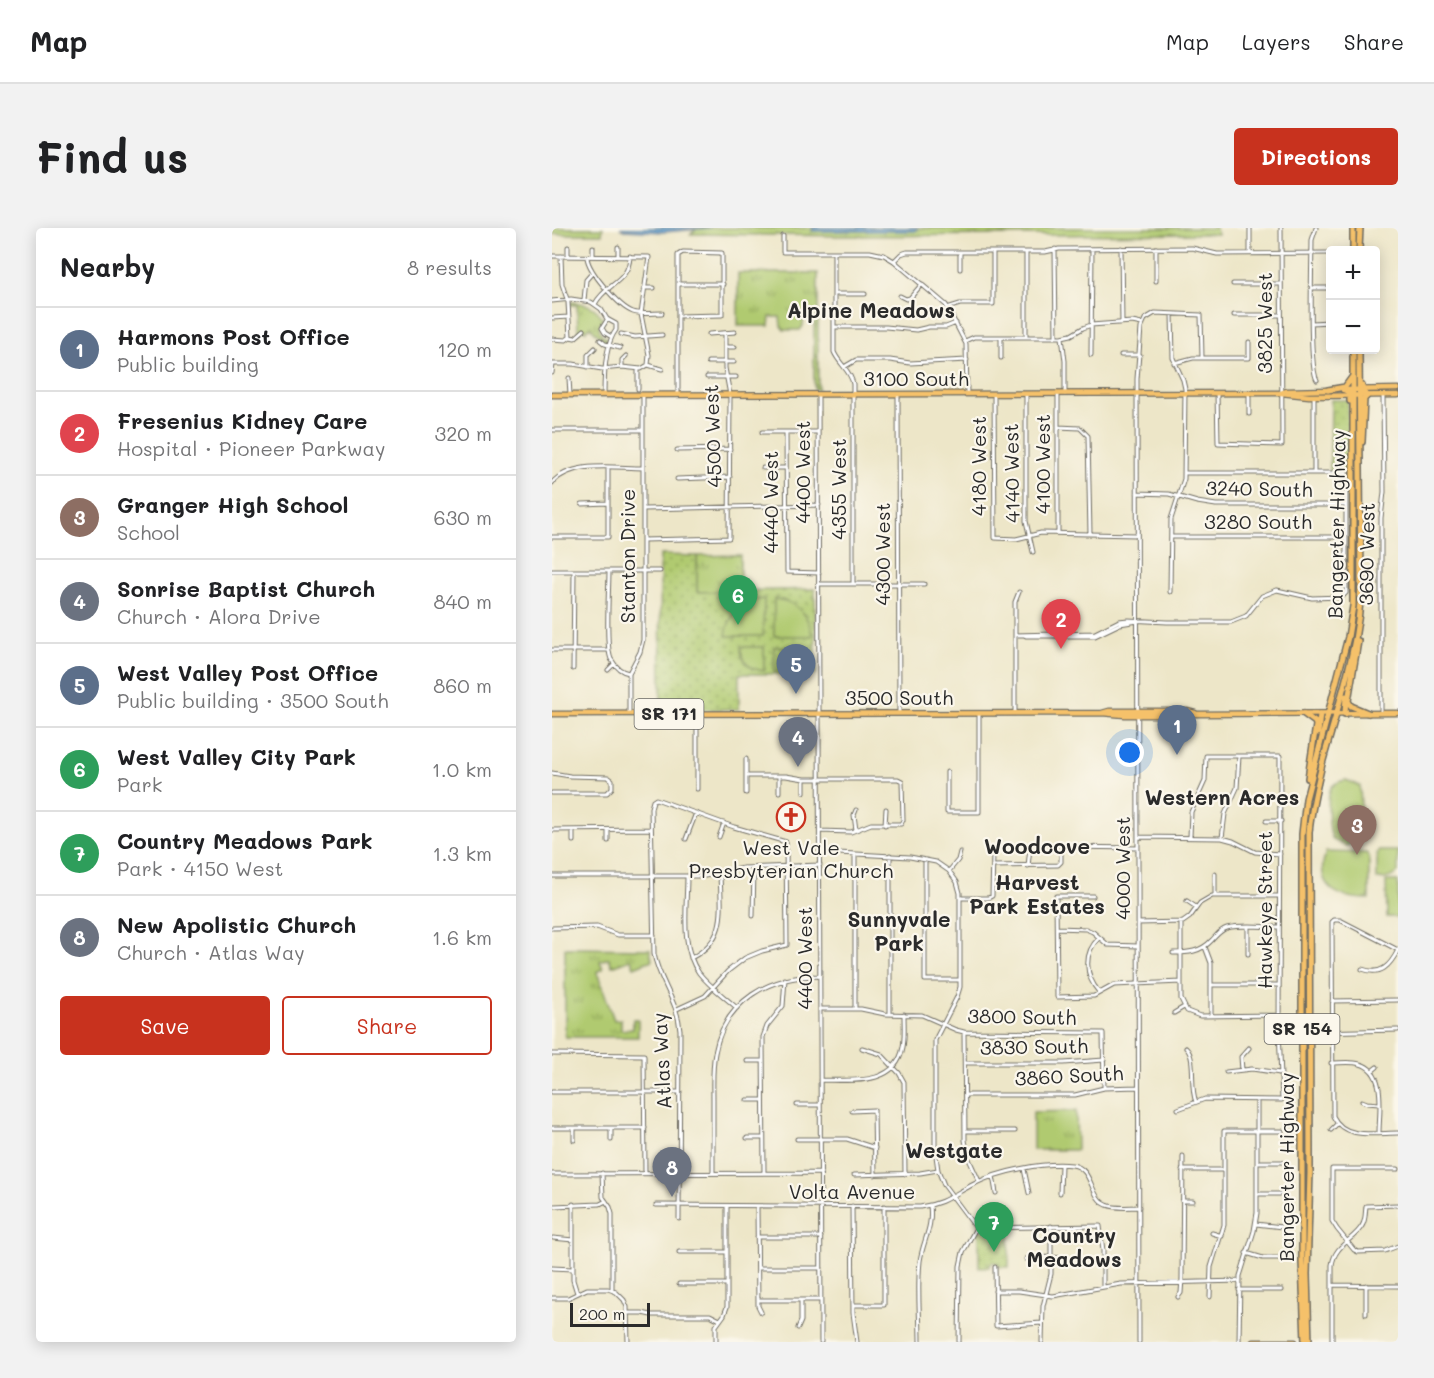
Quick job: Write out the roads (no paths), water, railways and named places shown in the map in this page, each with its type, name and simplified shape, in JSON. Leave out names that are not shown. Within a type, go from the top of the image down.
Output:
[{"type":"highway","points":[[1353,228],[1355,246]]},
{"type":"highway","points":[[1357,246],[1360,228]]},
{"type":"highway","name":"Bangerter Highway","points":[[1307,1274],[1310,1173],[1309,843],[1312,805],[1347,670],[1356,630],[1360,597],[1359,455],[1353,354]]},
{"type":"highway","name":"Bangerter Highway","points":[[1308,1341],[1302,1281],[1302,834],[1306,799],[1351,622],[1356,393],[1360,354]]},
{"type":"highway","points":[[1328,390],[1345,387],[1353,374]]},
{"type":"highway","points":[[1345,390],[1367,396],[1364,399],[1362,450],[1359,455]]},
{"type":"highway","points":[[1354,480],[1357,487],[1357,524],[1360,530]]},
{"type":"highway","points":[[1345,714],[1344,702],[1350,678],[1346,659],[1353,631],[1351,622]]},
{"type":"highway","points":[[1356,630],[1358,637],[1348,701],[1351,706],[1368,713]]},
{"type":"highway","points":[[1302,834],[1302,807],[1316,727],[1315,722],[1304,714]]},
{"type":"highway","points":[[1312,805],[1312,794],[1319,765],[1315,746],[1320,726],[1320,714]]},
{"type":"highway","points":[[1303,1214],[1305,1219],[1305,1267],[1311,1289],[1308,1341]]},
{"type":"main road","name":"3100 South","points":[[1281,393],[1314,396],[1398,389]]},
{"type":"main road","name":"3100 South","points":[[552,395],[1137,394],[1345,390]]},
{"type":"main road","points":[[1367,396],[1398,396]]},
{"type":"main road","name":"3500 South","points":[[552,714],[1188,711],[1195,714],[1398,713]]},
{"type":"main road","points":[[1253,1342],[1308,1341]]},
{"type":"street","points":[[1250,228],[1250,254]]},
{"type":"street","name":"3825 West","points":[[1217,393],[1218,443],[1282,445],[1281,228]]},
{"type":"street","points":[[1314,229],[1312,237],[1312,362],[1317,380]]},
{"type":"street","points":[[783,236],[783,252],[877,253],[894,261],[940,299],[965,341],[967,394]]},
{"type":"street","points":[[568,247],[568,256]]},
{"type":"street","points":[[593,247],[593,256]]},
{"type":"street","points":[[618,247],[618,256]]},
{"type":"street","points":[[1121,248],[1122,323]]},
{"type":"street","points":[[1156,248],[1156,281]]},
{"type":"street","points":[[894,261],[899,255],[907,252],[1045,252],[1055,249],[1195,249],[1213,254],[1326,253]]},
{"type":"street","points":[[1055,249],[1056,337]]},
{"type":"street","points":[[1091,355],[1092,249]]},
{"type":"street","name":"4355 West","points":[[834,252],[835,354],[852,378],[853,394],[853,584]]},
{"type":"street","points":[[960,252],[960,269]]},
{"type":"street","points":[[947,308],[960,304],[993,304],[993,252]]},
{"type":"street","points":[[1026,252],[1026,337]]},
{"type":"street","points":[[678,316],[722,315],[722,253],[679,254],[678,284],[678,316],[678,395]]},
{"type":"street","points":[[552,256],[646,256],[650,259],[641,314],[650,358],[648,365],[644,369],[622,367],[605,369],[573,364],[552,364],[552,373]]},
{"type":"street","points":[[561,256],[561,284],[567,299],[570,337]]},
{"type":"street","points":[[587,256],[588,263],[594,272],[623,307],[641,314],[662,313]]},
{"type":"street","points":[[595,304],[627,272],[630,256]]},
{"type":"street","points":[[584,300],[586,280],[594,272]]},
{"type":"street","points":[[678,284],[723,284]]},
{"type":"street","points":[[900,296],[910,298],[922,284]]},
{"type":"street","points":[[1233,284],[1280,284]]},
{"type":"street","points":[[644,288],[654,288]]},
{"type":"street","points":[[1312,288],[1326,288]]},
{"type":"street","points":[[834,294],[865,294]]},
{"type":"street","points":[[552,301],[584,300],[595,304],[607,319],[616,325],[615,332],[610,336]]},
{"type":"street","points":[[965,341],[973,337],[1062,337],[1091,325],[1134,322],[1142,324],[1147,317],[1153,314],[1201,315],[1202,358]]},
{"type":"street","points":[[1170,592],[1171,516],[1183,485],[1185,473],[1185,393],[1183,380],[1174,363],[1172,314]]},
{"type":"street","points":[[1234,315],[1280,315]]},
{"type":"street","points":[[552,318],[569,316]]},
{"type":"street","points":[[604,395],[605,369],[610,345],[610,336],[603,329],[603,324],[607,319]]},
{"type":"street","points":[[1312,322],[1326,322]]},
{"type":"street","points":[[834,327],[886,327],[916,330],[927,327],[946,327],[956,323]]},
{"type":"street","name":"4000 West","points":[[1139,1342],[1137,394],[1142,324]]},
{"type":"street","points":[[552,339],[576,338],[584,330]]},
{"type":"street","points":[[709,334],[735,332]]},
{"type":"street","name":"4500 West","points":[[643,540],[729,538],[730,394],[724,362],[725,333]]},
{"type":"street","points":[[621,334],[633,337],[662,335]]},
{"type":"street","points":[[1001,337],[1001,358]]},
{"type":"street","points":[[1062,337],[1065,394]]},
{"type":"street","points":[[600,340],[620,348]]},
{"type":"street","points":[[1174,363],[1202,358],[1249,358],[1249,342]]},
{"type":"street","points":[[725,347],[735,347]]},
{"type":"street","points":[[588,367],[588,355],[595,348]]},
{"type":"street","points":[[1121,355],[1140,355]]},
{"type":"street","points":[[622,367],[626,356]]},
{"type":"street","points":[[844,367],[857,360],[890,360],[910,363],[967,360]]},
{"type":"street","points":[[708,362],[734,362]]},
{"type":"street","points":[[648,365],[662,369]]},
{"type":"street","points":[[638,369],[638,389]]},
{"type":"street","points":[[707,377],[736,377]]},
{"type":"street","points":[[569,378],[570,395]]},
{"type":"street","points":[[1249,414],[1250,393]]},
{"type":"street","name":"4400 West","points":[[818,394],[821,1342]]},
{"type":"street","name":"4300 West","points":[[898,394],[899,713]]},
{"type":"street","name":"4180 West","points":[[994,394],[995,538],[1016,539],[1030,536]]},
{"type":"street","name":"4140 West","points":[[1026,394],[1026,518],[1033,552]]},
{"type":"street","name":"4100 West","points":[[1058,394],[1058,533]]},
{"type":"street","name":"Stanton Drive","points":[[629,714],[629,673],[643,643],[645,571],[643,395]]},
{"type":"street","points":[[1314,396],[1314,473]]},
{"type":"street","name":"3690 West","points":[[1381,713],[1383,396]]},
{"type":"street","points":[[1058,427],[1080,428],[1089,440],[1090,534]]},
{"type":"street","points":[[552,430],[643,430]]},
{"type":"street","points":[[762,432],[818,432]]},
{"type":"street","name":"4440 West","points":[[786,432],[787,572],[819,573]]},
{"type":"street","points":[[677,450],[730,448]]},
{"type":"street","points":[[552,537],[608,537],[608,468]]},
{"type":"street","points":[[552,483],[563,473],[573,469],[643,468]]},
{"type":"street","points":[[763,468],[786,468]]},
{"type":"street","points":[[1015,635],[1098,636],[1120,624],[1138,621],[1234,622],[1246,616],[1262,596],[1277,590],[1312,598],[1337,598],[1346,593],[1346,473],[1185,473]]},
{"type":"street","points":[[677,479],[730,477]]},
{"type":"street","name":"3240 South","points":[[1137,493],[1163,493],[1216,505],[1346,505]]},
{"type":"street","points":[[582,504],[608,503]]},
{"type":"street","points":[[643,509],[819,505]]},
{"type":"street","points":[[1030,536],[1058,533],[1137,534]]},
{"type":"street","name":"3280 South","points":[[1170,537],[1346,537]]},
{"type":"street","points":[[552,571],[660,571]]},
{"type":"street","points":[[573,669],[574,571]]},
{"type":"street","points":[[609,571],[609,650],[614,664],[629,673]]},
{"type":"street","points":[[819,584],[924,584]]},
{"type":"street","points":[[1015,713],[1015,600],[1019,592]]},
{"type":"street","points":[[552,650],[609,650]]},
{"type":"street","points":[[608,670],[614,664]]},
{"type":"street","points":[[947,772],[947,812],[979,812],[979,713]]},
{"type":"street","points":[[697,714],[697,789]]},
{"type":"street","points":[[1190,837],[1191,809],[1204,783],[1206,756],[1239,756],[1237,788],[1225,814],[1222,838]]},
{"type":"street","name":"Hawkeye Street","points":[[1239,756],[1280,756],[1279,1015],[1282,1100],[1257,1100]]},
{"type":"street","points":[[746,759],[746,792]]},
{"type":"street","points":[[552,773],[608,777],[612,781],[612,790],[609,792],[552,793]]},
{"type":"street","points":[[746,776],[804,779],[900,779],[903,782],[903,822],[900,825],[867,824],[850,832],[820,831]]},
{"type":"street","points":[[779,776],[779,792]]},
{"type":"street","points":[[804,779],[804,792]]},
{"type":"street","name":"Atlas Way","points":[[679,1219],[680,1030],[677,1009],[657,967],[654,935],[651,805],[654,799],[660,800],[696,813]]},
{"type":"street","points":[[885,825],[886,809]]},
{"type":"street","points":[[856,810],[854,815],[856,830]]},
{"type":"street","points":[[677,1009],[700,1000],[744,958],[786,945],[786,842],[696,813],[686,839]]},
{"type":"street","points":[[1266,821],[1281,821]]},
{"type":"street","points":[[719,837],[724,823]]},
{"type":"street","points":[[552,830],[651,829]]},
{"type":"street","points":[[573,830],[573,841]]},
{"type":"street","points":[[608,830],[608,841]]},
{"type":"street","points":[[1138,837],[1222,838],[1255,852],[1280,854]]},
{"type":"street","points":[[993,866],[1059,865],[1063,847],[1138,848]]},
{"type":"street","points":[[1091,854],[1092,847]]},
{"type":"street","points":[[1028,866],[1030,848]]},
{"type":"street","points":[[960,898],[992,897],[993,854],[996,849]]},
{"type":"street","points":[[820,852],[890,855],[939,863],[957,882],[960,898],[960,980],[957,997],[935,1040],[935,1144],[938,1170],[952,1198],[976,1228]]},
{"type":"street","points":[[949,871],[957,862],[960,852]]},
{"type":"street","points":[[855,854],[855,1009]]},
{"type":"street","points":[[890,855],[890,1014]]},
{"type":"street","points":[[925,860],[925,980],[960,980]]},
{"type":"street","points":[[552,876],[687,876],[720,874],[737,869],[820,865]]},
{"type":"street","points":[[753,916],[754,868]]},
{"type":"street","points":[[691,958],[707,948],[717,933],[720,921],[720,874]]},
{"type":"street","points":[[1215,874],[1215,896]]},
{"type":"street","points":[[687,876],[687,940],[691,958],[701,975],[737,1008]]},
{"type":"street","points":[[1093,896],[1056,897],[1057,997],[1091,996],[1114,985],[1181,982]]},
{"type":"street","points":[[1138,923],[1181,923],[1190,917],[1204,899],[1215,896],[1279,896]]},
{"type":"street","points":[[1187,901],[1196,908]]},
{"type":"street","points":[[1362,969],[1376,971],[1385,969],[1398,950],[1340,920],[1334,920],[1332,926],[1332,1110],[1337,1124],[1351,1132],[1398,1133]]},
{"type":"street","points":[[1181,923],[1181,999],[1184,1007],[1194,1015],[1279,1015]]},
{"type":"street","points":[[552,928],[597,927],[616,934],[654,935]]},
{"type":"street","points":[[1248,927],[1248,954]]},
{"type":"street","points":[[1173,953],[1191,953],[1205,947],[1224,929],[1279,927]]},
{"type":"street","points":[[1056,928],[1086,929],[1111,946],[1138,946]]},
{"type":"street","points":[[1099,938],[1089,949],[1089,974],[1090,981],[1100,992]]},
{"type":"street","points":[[1205,947],[1210,960],[1211,1016]]},
{"type":"street","points":[[713,1173],[713,1064],[720,1036],[737,1008],[759,990],[785,979],[820,976]]},
{"type":"street","points":[[764,1173],[764,1034],[767,1026],[783,1006],[785,979]]},
{"type":"street","points":[[1211,985],[1279,985]]},
{"type":"street","points":[[1332,1001],[1398,1000]]},
{"type":"street","points":[[1174,1013],[1184,1007]]},
{"type":"street","name":"3800 South","points":[[820,1009],[855,1009],[890,1014],[922,1015],[964,1032],[1103,1033],[1104,1060]]},
{"type":"street","points":[[820,1080],[873,1079],[885,1074],[893,1067],[902,1051],[904,1014]]},
{"type":"street","points":[[1316,1032],[1398,1030]]},
{"type":"street","points":[[964,1032],[967,1154],[979,1181]]},
{"type":"street","points":[[862,1048],[878,1052],[901,1075],[904,1086],[905,1174]]},
{"type":"street","points":[[1186,1048],[1192,1055],[1192,1090],[1196,1102]]},
{"type":"street","points":[[1242,1070],[1242,1056],[1249,1048]]},
{"type":"street","points":[[552,1054],[644,1055],[645,1173]]},
{"type":"street","points":[[1104,1060],[1104,1088]]},
{"type":"street","name":"3830 South","points":[[964,1063],[1064,1063],[1104,1060]]},
{"type":"street","points":[[747,1061],[763,1061]]},
{"type":"street","points":[[1331,1063],[1359,1063],[1372,1071],[1379,1084],[1379,1133]]},
{"type":"street","points":[[1372,1071],[1377,1067]]},
{"type":"street","points":[[1226,1072],[1255,1069],[1281,1073]]},
{"type":"street","name":"3860 South","points":[[964,1095],[1077,1095],[1104,1088],[1138,1088]]},
{"type":"street","points":[[552,1092],[680,1092]]},
{"type":"street","points":[[1178,1109],[1208,1099],[1257,1100],[1256,1224],[1239,1281],[1239,1342]]},
{"type":"street","points":[[747,1100],[764,1100]]},
{"type":"street","points":[[1362,1101],[1379,1104]]},
{"type":"street","points":[[796,1105],[820,1105]]},
{"type":"street","points":[[852,1111],[874,1110],[874,1175]]},
{"type":"street","points":[[1331,1130],[1337,1124]]},
{"type":"street","points":[[552,1128],[645,1128]]},
{"type":"street","points":[[574,1128],[574,1140]]},
{"type":"street","points":[[611,1128],[611,1140]]},
{"type":"street","points":[[965,1131],[1015,1131]]},
{"type":"street","points":[[1210,1297],[1211,1267],[1222,1236],[1224,1218],[1224,1131],[1282,1131]]},
{"type":"street","points":[[747,1138],[763,1138]]},
{"type":"street","points":[[796,1139],[852,1140],[874,1148]]},
{"type":"street","points":[[1178,1297],[1181,1293],[1183,1156]]},
{"type":"street","points":[[1257,1162],[1282,1162]]},
{"type":"street","points":[[1060,1165],[1060,1193]]},
{"type":"street","name":"Volta Avenue","points":[[656,1205],[912,1208],[930,1206],[952,1198],[979,1181],[993,1176],[1024,1169],[1060,1165],[1082,1169],[1098,1198],[1104,1204],[1114,1207],[1139,1207]]},
{"type":"street","points":[[1024,1169],[1029,1193]]},
{"type":"street","points":[[1398,1169],[1332,1169],[1332,1221],[1346,1240],[1358,1252],[1387,1251],[1398,1246]]},
{"type":"street","points":[[854,1174],[905,1174],[938,1170]]},
{"type":"street","points":[[1182,1170],[1224,1170]]},
{"type":"street","points":[[602,1173],[603,1194],[612,1214],[612,1290]]},
{"type":"street","points":[[552,1174],[821,1173]]},
{"type":"street","points":[[993,1176],[996,1193]]},
{"type":"street","points":[[1257,1194],[1282,1194]]},
{"type":"street","points":[[554,1206],[598,1204],[606,1201]]},
{"type":"street","points":[[1182,1201],[1193,1201]]},
{"type":"street","points":[[573,1204],[573,1269],[574,1286],[577,1293]]},
{"type":"street","points":[[1332,1342],[1333,1258],[1338,1248],[1362,1226],[1366,1206],[1398,1205]]},
{"type":"street","points":[[852,1206],[853,1305],[857,1342]]},
{"type":"street","points":[[853,1305],[884,1305],[884,1206]]},
{"type":"street","points":[[920,1342],[920,1271],[923,1248],[932,1221],[930,1206]]},
{"type":"street","points":[[716,1342],[716,1328],[726,1309],[727,1207]]},
{"type":"street","points":[[757,1207],[758,1300],[761,1312]]},
{"type":"street","points":[[1256,1224],[1282,1227]]},
{"type":"street","points":[[1042,1342],[1045,1295],[1051,1274],[1051,1226]]},
{"type":"street","points":[[976,1228],[1100,1226],[1104,1260],[1103,1286]]},
{"type":"street","points":[[959,1342],[960,1266],[963,1252],[976,1228]]},
{"type":"street","points":[[1212,1233],[1222,1236]]},
{"type":"street","points":[[757,1238],[821,1237]]},
{"type":"street","points":[[553,1238],[573,1239]]},
{"type":"street","points":[[679,1252],[727,1252]]},
{"type":"street","points":[[1246,1253],[1263,1258],[1282,1258]]},
{"type":"street","points":[[1026,1259],[1051,1257],[1071,1259]]},
{"type":"street","points":[[995,1267],[996,1326],[1042,1323]]},
{"type":"street","points":[[552,1268],[573,1269]]},
{"type":"street","points":[[758,1268],[821,1268]]},
{"type":"street","points":[[995,1291],[1045,1295],[1076,1293],[1103,1286],[1139,1283],[1239,1281]]},
{"type":"street","points":[[679,1284],[727,1284]]},
{"type":"street","points":[[1332,1285],[1398,1286]]},
{"type":"street","points":[[1366,1285],[1366,1314]]},
{"type":"street","points":[[552,1298],[568,1298],[587,1289],[612,1290],[622,1298],[627,1307],[628,1342]]},
{"type":"street","points":[[1239,1290],[1282,1290]]},
{"type":"street","points":[[758,1300],[821,1300]]},
{"type":"street","points":[[798,1328],[801,1321],[801,1300]]},
{"type":"street","points":[[627,1313],[710,1315],[720,1320]]},
{"type":"water","points":[[620,228],[711,228],[664,232]]},
{"type":"water","points":[[813,228],[918,228],[915,231],[812,231]]},
{"type":"place","name":"West Valley City Park","points":[[738,625]]},
{"type":"place","name":"Fresenius Kidney Care","points":[[1061,649]]},
{"type":"place","name":"West Valley Post Office","points":[[796,694]]},
{"type":"place","name":"Harmons Post Office","points":[[1177,755]]},
{"type":"place","name":"Sonrise Baptist Church","points":[[798,767]]},
{"type":"place","name":"West Vale Presbyterian Church","points":[[791,817]]},
{"type":"place","name":"Granger High School","points":[[1357,855]]},
{"type":"place","name":"New Apolistic Church","points":[[672,1197]]},
{"type":"place","name":"Country Meadows Park","points":[[994,1252]]},
{"type":"district","name":"Alpine Meadows","points":[[871,311]]},
{"type":"district","name":"Western Acres","points":[[1222,798]]},
{"type":"district","name":"Woodcove","points":[[1037,847]]},
{"type":"district","name":"Harvest Park Estates","points":[[1037,895]]},
{"type":"district","name":"Sunnyvale Park","points":[[899,932]]},
{"type":"district","name":"Westgate","points":[[954,1151]]},
{"type":"district","name":"Country Meadows","points":[[1074,1248]]}]
